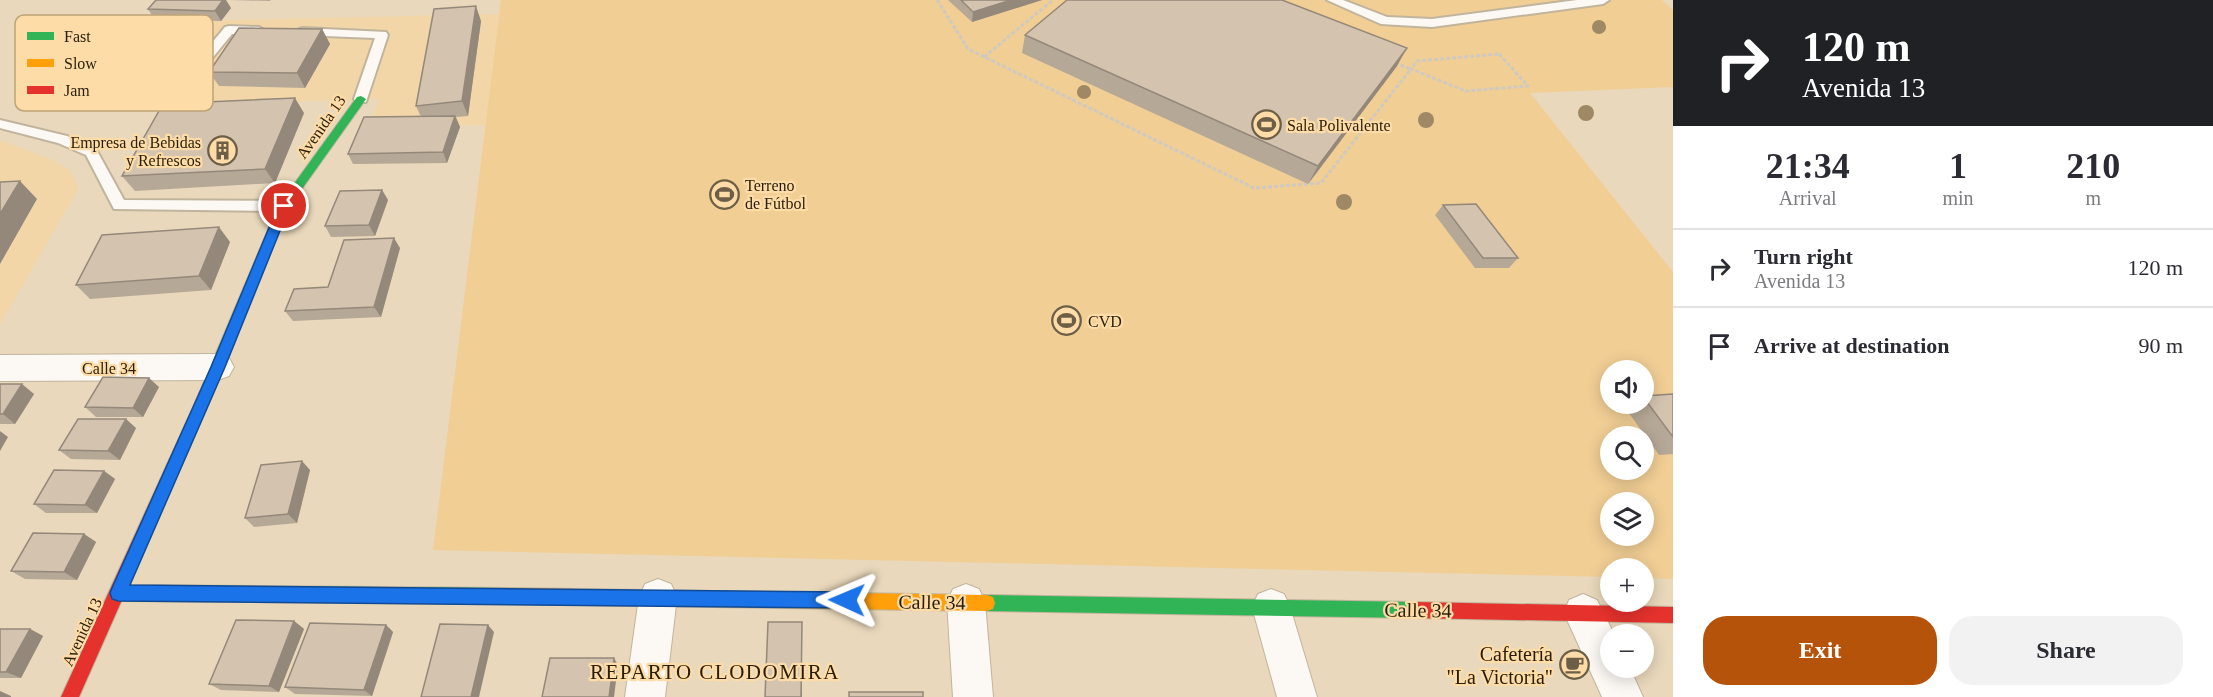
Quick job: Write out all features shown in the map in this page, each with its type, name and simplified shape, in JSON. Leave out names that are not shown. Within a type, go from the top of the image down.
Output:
[{"type":"street","name":"Avenida 13","points":[[69,697],[118,593],[218,367],[284,206],[361,99]]},
{"type":"street","name":"Calle 34","points":[[0,368],[218,367]]},
{"type":"street","name":"Calle 34","points":[[118,593],[658,597],[1673,615]]},
{"type":"street","points":[[645,697],[658,597]]},
{"type":"street","points":[[966,602],[973,697]]},
{"type":"street","points":[[1271,607],[1297,697]]},
{"type":"street","points":[[1583,613],[1623,697]]},
{"type":"lane","points":[[1333,0],[1386,21],[1432,23],[1604,0]]},
{"type":"lane","points":[[213,49],[229,30],[382,35],[361,99]]},
{"type":"lane","points":[[0,124],[62,139],[91,152],[119,205],[284,206]]},
{"type":"path","points":[[937,0],[968,49],[1254,188],[1321,183],[1411,69],[1417,61],[1499,54],[1528,86],[1466,91],[1411,69],[1389,60]]},
{"type":"path","points":[[984,57],[1053,0]]},
{"type":"shaded area","name":"CVD","points":[[501,0],[1662,0],[1673,10],[1673,87],[1530,93],[1673,272],[1673,579],[1654,578],[1654,558],[1600,558],[1600,577],[433,550]]},
{"type":"shaded area","points":[[499,14],[486,125],[369,128],[380,99],[213,104],[213,20]]},
{"type":"shaded area","points":[[0,140],[53,160],[70,170],[78,189],[0,325]]},
{"type":"building","points":[[156,0],[223,0],[215,11],[148,9]]},
{"type":"building","points":[[961,0],[1011,0],[973,12]]},
{"type":"building","name":"Sala Polivalente","points":[[1067,0],[1282,0],[1407,48],[1318,166],[1025,35]]},
{"type":"building","points":[[476,6],[462,101],[416,106],[434,9]]},
{"type":"building","points":[[239,28],[322,29],[297,73],[213,72],[213,66]]},
{"type":"building","name":"Empresa de Bebidas y Refrescos","points":[[295,98],[265,169],[122,176],[159,111],[213,111],[213,102]]},
{"type":"building","points":[[455,116],[443,152],[348,154],[364,117]]},
{"type":"building","points":[[20,181],[0,214],[0,182]]},
{"type":"building","points":[[382,190],[369,225],[325,226],[340,191]]},
{"type":"building","points":[[1476,204],[1518,258],[1483,258],[1443,205]]},
{"type":"building","points":[[219,227],[199,276],[76,285],[102,235]]},
{"type":"building","points":[[394,238],[374,307],[285,311],[294,289],[328,287],[344,240]]},
{"type":"building","points":[[103,377],[149,378],[133,408],[85,407]]},
{"type":"building","points":[[0,384],[22,384],[3,414],[0,414]]},
{"type":"building","points":[[1673,394],[1673,437],[1654,411],[1654,395]]},
{"type":"building","points":[[78,419],[126,419],[108,451],[59,450]]},
{"type":"building","points":[[302,461],[288,514],[245,518],[261,465]]},
{"type":"building","points":[[54,470],[104,471],[85,505],[34,504]]},
{"type":"building","points":[[33,533],[84,534],[64,572],[11,571]]},
{"type":"building","points":[[236,620],[294,621],[269,686],[209,684]]},
{"type":"building","points":[[768,622],[802,622],[801,697],[765,697]]},
{"type":"building","points":[[310,623],[386,625],[364,690],[285,687]]},
{"type":"building","points":[[440,624],[488,625],[471,697],[421,697]]},
{"type":"building","points":[[0,629],[30,629],[6,672],[0,672]]},
{"type":"building","points":[[550,658],[614,658],[609,697],[542,697]]},
{"type":"building","points":[[849,692],[923,692],[923,697],[849,697]]},
{"type":"traffic: fast","points":[[202,403],[284,206],[361,99]]},
{"type":"traffic: fast","points":[[118,593],[509,596]]},
{"type":"traffic: fast","points":[[987,603],[1415,610]]},
{"type":"traffic: slow","points":[[509,596],[987,603]]},
{"type":"traffic: jam","points":[[70,697],[202,403]]},
{"type":"traffic: jam","points":[[1415,610],[1673,615]]},
{"type":"place","name":"Sala Polivalente","points":[[1266,125]]},
{"type":"place","name":"Empresa de Bebidas y Refrescos","points":[[222,151]]},
{"type":"place","name":"Terreno de Fútbol","points":[[724,194]]},
{"type":"place","name":"CVD","points":[[1067,321]]},
{"type":"place","name":"Cafetería \"La Victoria\"","points":[[1574,665]]},
{"type":"district","name":"REPARTO CLODOMIRA","points":[[715,672]]},
{"type":"route","points":[[284,206],[218,367],[118,593],[847,600]]}]
